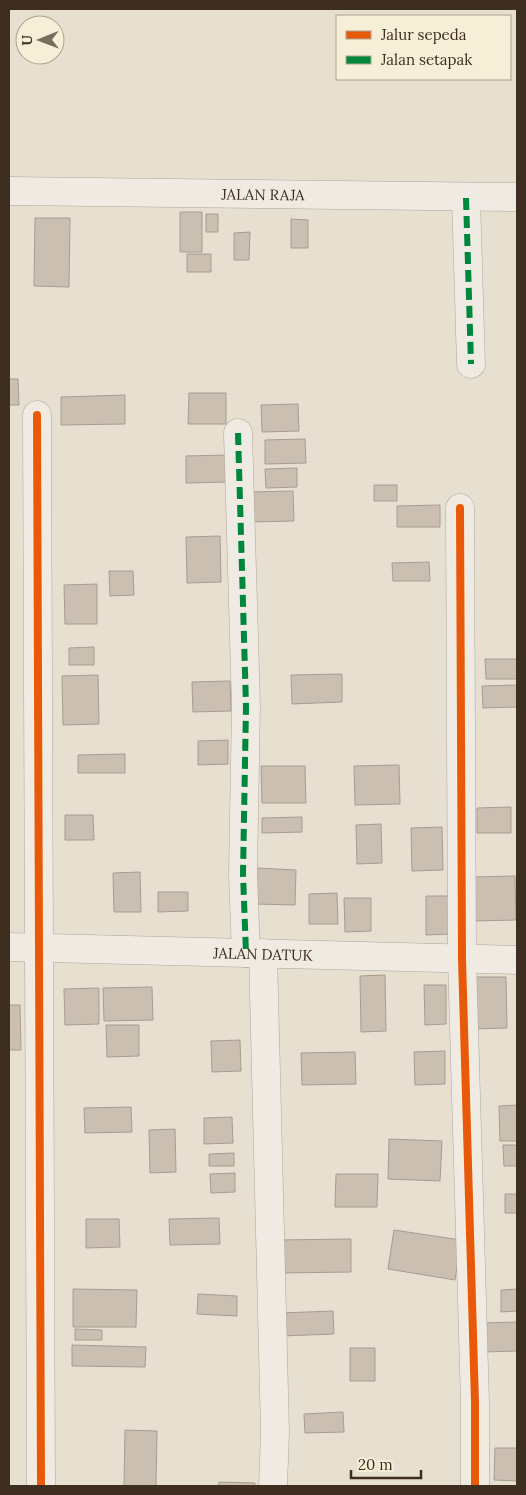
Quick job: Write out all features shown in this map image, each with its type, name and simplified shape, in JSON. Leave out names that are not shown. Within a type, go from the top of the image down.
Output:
[{"type":"street","name":"JALAN RAJA","points":[[9,190],[466,207],[517,197]]},
{"type":"street","points":[[466,207],[471,364]]},
{"type":"street","points":[[37,415],[41,1486]]},
{"type":"street","points":[[238,433],[246,706],[243,874],[255,953],[275,1432],[273,1486]]},
{"type":"street","points":[[460,508],[462,958],[475,1403],[475,1486]]},
{"type":"street","name":"JALAN DATUK","points":[[9,946],[517,960]]},
{"type":"building","points":[[180,212],[202,212],[202,252],[180,252]]},
{"type":"building","points":[[206,214],[218,214],[218,232],[206,232]]},
{"type":"building","points":[[35,218],[70,218],[69,287],[34,286]]},
{"type":"building","points":[[291,219],[308,220],[308,248],[291,248]]},
{"type":"building","points":[[250,232],[249,260],[234,260],[234,233]]},
{"type":"building","points":[[187,254],[211,254],[211,272],[187,272]]},
{"type":"building","points":[[9,379],[18,379],[19,405],[9,405]]},
{"type":"building","points":[[189,393],[226,393],[226,424],[188,424]]},
{"type":"building","points":[[125,395],[125,424],[61,425],[61,397]]},
{"type":"building","points":[[298,404],[299,431],[262,432],[261,405]]},
{"type":"building","points":[[305,439],[306,463],[265,464],[265,440]]},
{"type":"building","points":[[228,455],[228,482],[186,483],[186,456]]},
{"type":"building","points":[[297,468],[297,487],[266,488],[265,469]]},
{"type":"building","points":[[374,485],[397,485],[397,501],[374,501]]},
{"type":"building","points":[[293,491],[294,521],[252,522],[251,492]]},
{"type":"building","points":[[440,505],[440,527],[397,527],[397,506]]},
{"type":"building","points":[[220,536],[221,582],[187,583],[186,537]]},
{"type":"building","points":[[429,562],[430,581],[393,581],[392,563]]},
{"type":"building","points":[[109,571],[133,571],[134,595],[110,596]]},
{"type":"building","points":[[97,584],[97,624],[65,624],[64,585]]},
{"type":"building","points":[[94,647],[94,665],[69,665],[69,648]]},
{"type":"building","points":[[485,659],[517,659],[517,679],[486,679]]},
{"type":"building","points":[[342,674],[342,702],[292,704],[291,675]]},
{"type":"building","points":[[98,675],[99,724],[63,725],[62,676]]},
{"type":"building","points":[[230,681],[231,711],[193,712],[192,682]]},
{"type":"building","points":[[517,685],[517,707],[483,708],[482,686]]},
{"type":"building","points":[[228,740],[228,764],[198,765],[198,741]]},
{"type":"building","points":[[125,754],[125,773],[78,773],[78,755]]},
{"type":"building","points":[[399,765],[400,804],[355,805],[354,766]]},
{"type":"building","points":[[261,766],[305,766],[306,803],[262,803]]},
{"type":"building","points":[[511,807],[511,833],[477,833],[477,808]]},
{"type":"building","points":[[65,815],[93,815],[94,840],[65,840]]},
{"type":"building","points":[[302,817],[302,832],[262,833],[262,818]]},
{"type":"building","points":[[381,824],[382,863],[357,864],[356,825]]},
{"type":"building","points":[[442,827],[443,870],[412,871],[411,828]]},
{"type":"building","points":[[257,868],[296,870],[295,905],[255,904]]},
{"type":"building","points":[[140,872],[141,912],[114,912],[113,873]]},
{"type":"building","points":[[515,876],[516,920],[475,921],[474,877]]},
{"type":"building","points":[[158,892],[188,892],[188,911],[158,912]]},
{"type":"building","points":[[337,893],[338,924],[309,924],[309,894]]},
{"type":"building","points":[[426,896],[449,896],[450,934],[426,935]]},
{"type":"building","points":[[344,898],[371,898],[371,931],[345,932]]},
{"type":"building","points":[[385,975],[386,1031],[361,1032],[360,976]]},
{"type":"building","points":[[472,977],[506,977],[507,1028],[473,1029]]},
{"type":"building","points":[[424,985],[446,985],[446,1024],[425,1025]]},
{"type":"building","points":[[152,987],[153,1020],[104,1021],[103,988]]},
{"type":"building","points":[[99,988],[99,1024],[65,1025],[64,989]]},
{"type":"building","points":[[9,1005],[20,1005],[21,1050],[9,1050]]},
{"type":"building","points":[[106,1025],[139,1025],[139,1056],[107,1057]]},
{"type":"building","points":[[240,1040],[241,1071],[212,1072],[211,1041]]},
{"type":"building","points":[[445,1051],[445,1084],[415,1085],[414,1052]]},
{"type":"building","points":[[355,1052],[356,1084],[302,1085],[301,1053]]},
{"type":"building","points":[[517,1105],[517,1141],[500,1141],[499,1106]]},
{"type":"building","points":[[131,1107],[132,1132],[85,1133],[84,1108]]},
{"type":"building","points":[[232,1117],[233,1143],[204,1144],[204,1118]]},
{"type":"building","points":[[175,1129],[176,1172],[150,1173],[149,1130]]},
{"type":"building","points":[[389,1139],[442,1141],[440,1181],[388,1179]]},
{"type":"building","points":[[503,1145],[517,1145],[517,1166],[504,1166]]},
{"type":"building","points":[[234,1153],[234,1166],[209,1166],[209,1154]]},
{"type":"building","points":[[235,1173],[235,1192],[211,1193],[210,1174]]},
{"type":"building","points":[[336,1174],[378,1174],[377,1207],[335,1207]]},
{"type":"building","points":[[505,1194],[517,1194],[517,1213],[505,1213]]},
{"type":"building","points":[[219,1218],[220,1244],[170,1245],[169,1219]]},
{"type":"building","points":[[86,1219],[119,1219],[120,1247],[86,1248]]},
{"type":"building","points":[[394,1230],[461,1240],[455,1280],[388,1269]]},
{"type":"building","points":[[351,1239],[351,1272],[279,1273],[278,1240]]},
{"type":"building","points":[[73,1289],[137,1290],[136,1327],[73,1327]]},
{"type":"building","points":[[517,1289],[517,1311],[501,1312],[501,1290]]},
{"type":"building","points":[[198,1294],[237,1296],[237,1316],[197,1314]]},
{"type":"building","points":[[333,1311],[334,1334],[282,1336],[281,1313]]},
{"type":"building","points":[[517,1322],[517,1351],[484,1352],[483,1323]]},
{"type":"building","points":[[75,1329],[102,1330],[102,1340],[75,1340]]},
{"type":"building","points":[[72,1345],[146,1347],[145,1367],[72,1366]]},
{"type":"building","points":[[350,1348],[375,1348],[375,1381],[350,1381]]},
{"type":"building","points":[[343,1412],[344,1432],[305,1433],[304,1414]]},
{"type":"building","points":[[125,1430],[157,1431],[156,1486],[124,1486]]},
{"type":"building","points":[[495,1448],[517,1448],[517,1481],[494,1480]]},
{"type":"building","points":[[219,1482],[255,1483],[255,1486],[218,1486]]},
{"type":"marked path","points":[[466,198],[471,364]]},
{"type":"marked path","points":[[238,433],[246,706],[243,874],[246,953]]},
{"type":"cycle path","points":[[37,415],[41,1486]]},
{"type":"cycle path","points":[[460,508],[462,959],[475,1403],[475,1486]]}]
